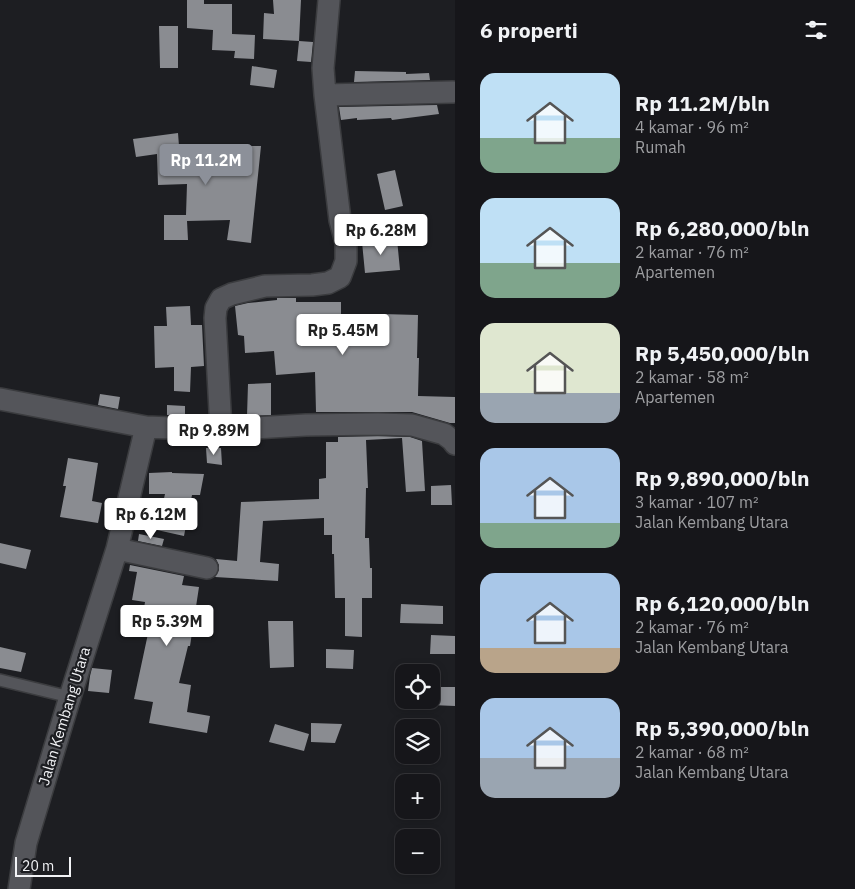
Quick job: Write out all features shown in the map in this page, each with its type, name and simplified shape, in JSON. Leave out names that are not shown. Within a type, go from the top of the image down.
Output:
[{"type":"street","points":[[221,430],[216,308],[221,299],[232,294],[265,286],[328,283],[340,277],[346,261],[346,243],[340,220],[323,68],[329,0]]},
{"type":"street","points":[[325,95],[453,92]]},
{"type":"street","points":[[0,399],[146,427],[221,430],[306,425],[412,425],[444,434],[455,444]]},
{"type":"street","name":"Jalan Kembang Utara","points":[[19,889],[26,843],[117,549],[146,427]]},
{"type":"street","points":[[117,549],[207,568]]},
{"type":"lane","points":[[0,680],[70,697]]},
{"type":"building","points":[[187,0],[204,0],[204,4],[232,4],[232,34],[255,35],[254,59],[234,58],[235,51],[212,50],[213,30],[187,28]]},
{"type":"building","points":[[273,0],[301,0],[299,41],[263,39],[264,13],[274,14]]},
{"type":"building","points":[[159,26],[178,26],[178,68],[160,68]]},
{"type":"building","points":[[299,41],[313,42],[311,62],[297,61]]},
{"type":"building","points":[[252,66],[277,70],[274,88],[250,85]]},
{"type":"building","points":[[355,71],[406,72],[406,74],[429,73],[430,80],[354,82]]},
{"type":"building","points":[[437,105],[439,114],[392,120],[391,118],[357,120],[357,118],[341,120],[339,107]]},
{"type":"building","points":[[178,133],[179,146],[204,147],[203,167],[235,168],[235,146],[261,146],[251,243],[227,240],[230,220],[187,221],[188,240],[164,240],[164,215],[186,215],[187,184],[158,185],[157,154],[136,157],[133,139]]},
{"type":"building","points":[[395,170],[403,206],[385,210],[377,174]]},
{"type":"building","points":[[397,239],[400,270],[365,273],[362,242]]},
{"type":"building","points":[[277,298],[296,298],[296,302],[341,302],[341,327],[381,326],[382,314],[418,315],[418,396],[455,397],[455,423],[412,412],[316,412],[315,372],[276,375],[274,351],[245,353],[244,336],[238,335],[235,306],[277,300]]},
{"type":"building","points":[[190,306],[191,325],[202,325],[204,366],[191,367],[190,392],[174,391],[174,367],[155,368],[154,326],[167,326],[166,307]]},
{"type":"building","points":[[271,383],[271,415],[247,416],[248,384]]},
{"type":"building","points":[[100,394],[120,397],[118,409],[98,405]]},
{"type":"building","points":[[167,405],[185,406],[185,416],[167,415]]},
{"type":"building","points":[[338,437],[410,437],[422,441],[425,491],[406,492],[402,438],[366,440],[368,488],[366,488],[365,538],[369,538],[372,598],[362,598],[362,637],[345,636],[345,598],[335,598],[332,535],[324,535],[324,518],[263,521],[260,562],[279,564],[278,581],[215,577],[219,570],[216,559],[237,561],[241,502],[319,499],[319,479],[326,478],[326,442],[338,442]]},
{"type":"building","points":[[206,448],[221,448],[222,465],[207,463]]},
{"type":"building","points":[[68,458],[98,463],[92,501],[102,503],[98,523],[60,517],[66,486],[63,486]]},
{"type":"building","points":[[149,473],[204,474],[200,495],[192,495],[184,536],[157,530],[165,494],[149,494]]},
{"type":"building","points":[[451,485],[452,505],[431,505],[431,486]]},
{"type":"building","points":[[139,534],[164,539],[162,546],[138,541]]},
{"type":"building","points":[[0,543],[31,550],[26,569],[0,563]]},
{"type":"building","points":[[130,565],[184,576],[182,585],[199,587],[190,646],[188,646],[179,683],[191,685],[187,712],[210,716],[207,733],[149,723],[153,702],[134,699],[149,629],[141,627],[145,602],[132,600],[137,572],[129,571]]},
{"type":"building","points":[[401,604],[443,606],[443,624],[400,623]]},
{"type":"building","points":[[268,621],[293,621],[294,667],[270,668]]},
{"type":"building","points":[[431,635],[455,636],[455,654],[430,654]]},
{"type":"building","points":[[0,647],[26,653],[21,672],[0,668]]},
{"type":"building","points":[[326,649],[354,650],[353,669],[326,668]]},
{"type":"building","points":[[92,668],[112,670],[109,693],[88,691]]},
{"type":"building","points":[[440,687],[455,687],[455,706],[440,705]]},
{"type":"building","points":[[311,723],[342,724],[335,743],[311,742]]},
{"type":"building","points":[[275,724],[309,734],[304,751],[269,742]]}]
